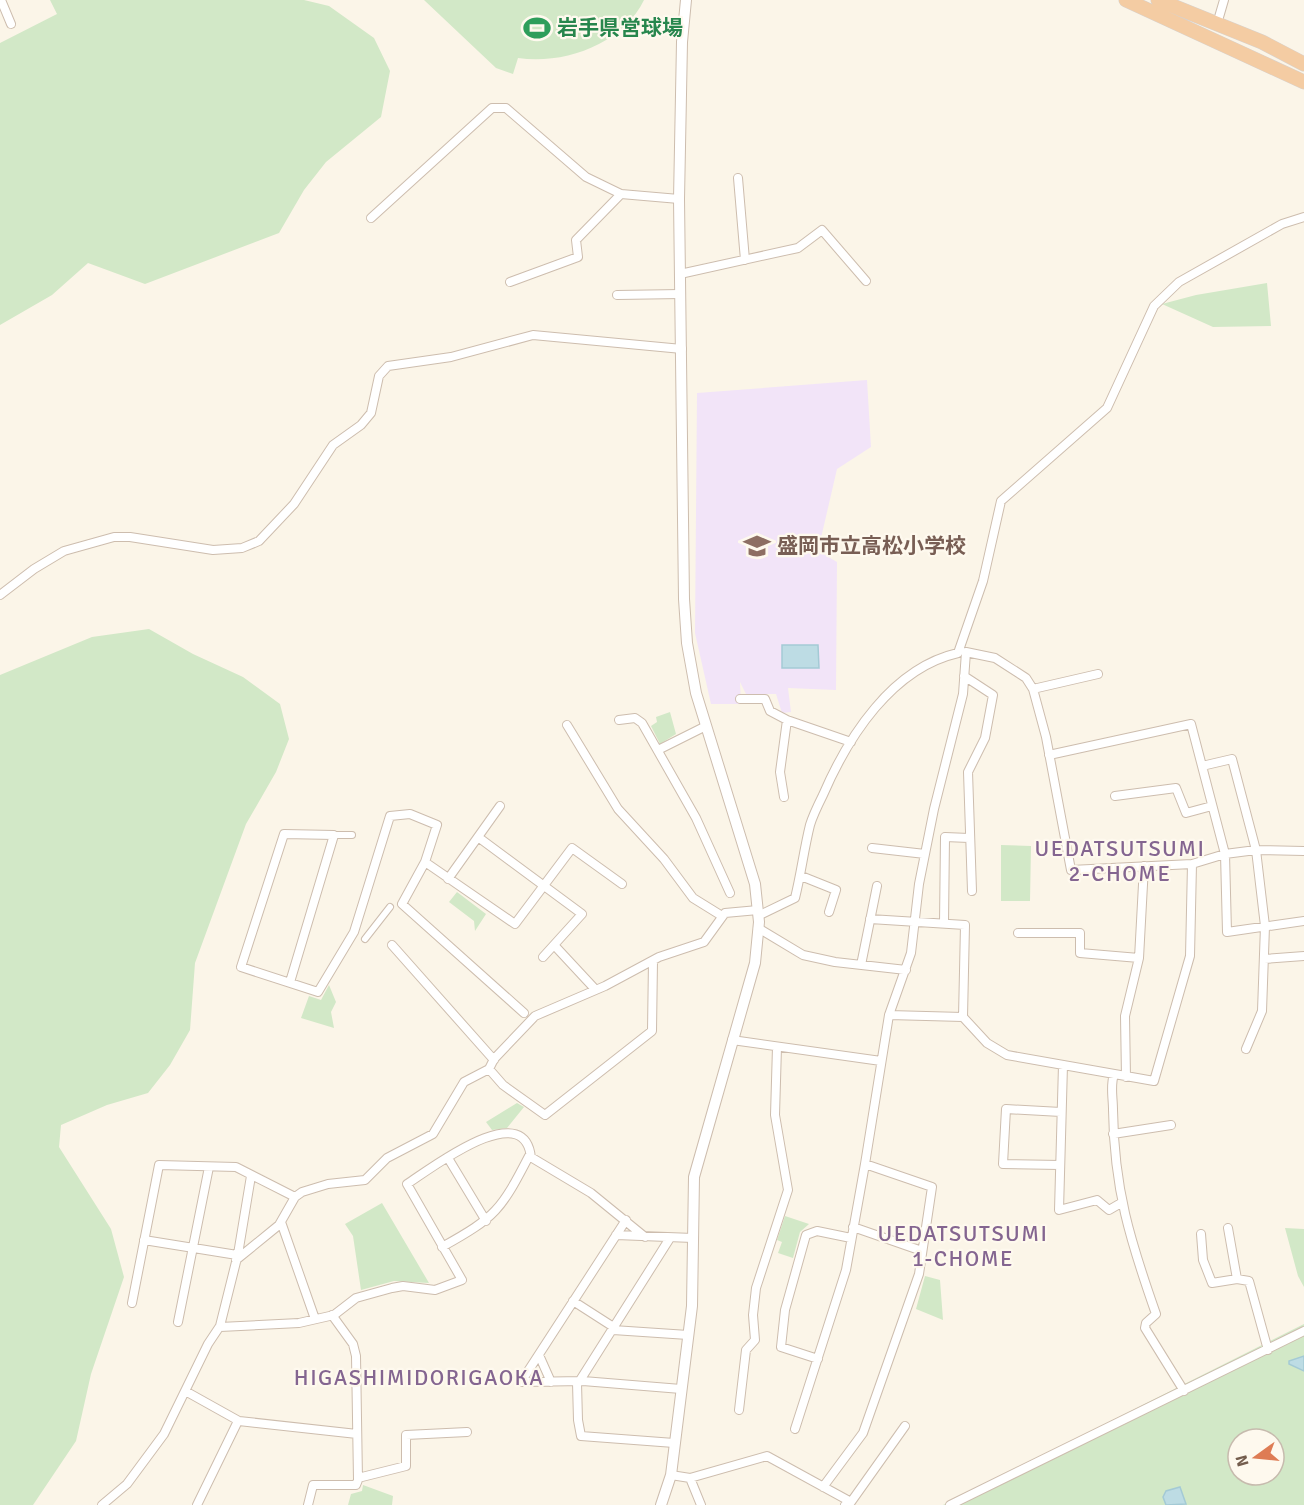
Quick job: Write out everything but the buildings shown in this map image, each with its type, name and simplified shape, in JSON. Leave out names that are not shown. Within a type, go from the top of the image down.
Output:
[{"type":"highway","points":[[1126,0],[1304,82]]},
{"type":"highway","points":[[1158,0],[1262,42],[1304,64]]},
{"type":"street","points":[[1,0],[11,24]]},
{"type":"street","points":[[661,1505],[671,1475],[692,1306],[694,1177],[755,963],[760,912],[755,884],[706,726],[687,643],[684,599],[679,200],[682,42],[686,0]]},
{"type":"street","points":[[1217,24],[1224,0]]},
{"type":"street","points":[[371,218],[492,108],[506,108],[586,177],[621,194],[679,200]]},
{"type":"street","points":[[738,178],[745,260]]},
{"type":"street","points":[[510,282],[578,257],[576,240],[621,194]]},
{"type":"street","points":[[567,725],[582,746],[598,779],[625,818],[664,859],[693,898],[722,916],[760,912],[795,898],[810,823],[833,771],[851,742],[891,691],[915,671],[939,657],[958,653],[983,581],[1001,501],[1107,408],[1143,326],[1161,297],[1179,282],[1213,262],[1282,224],[1304,217]]},
{"type":"street","points":[[680,274],[798,248],[822,230],[866,281]]},
{"type":"street","points":[[617,295],[681,294]]},
{"type":"street","points":[[0,595],[34,569],[64,551],[114,537],[130,537],[213,550],[242,548],[260,541],[294,504],[333,445],[361,425],[371,413],[379,376],[388,366],[451,357],[533,335],[682,349]]},
{"type":"street","points":[[795,1429],[846,1270],[888,1015],[911,952],[925,854],[951,735],[960,712],[966,652],[977,652],[995,658],[1014,669],[1033,689],[1049,755],[1071,870],[1192,864],[1225,854],[1256,849],[1304,851]]},
{"type":"street","points":[[1033,689],[1098,674]]},
{"type":"street","points":[[964,676],[993,695],[985,738],[968,772],[972,891]]},
{"type":"street","points":[[740,699],[765,699],[770,711],[787,720],[851,742]]},
{"type":"street","points":[[619,720],[635,718],[642,723],[696,818],[730,893]]},
{"type":"street","points":[[784,797],[780,772],[787,720]]},
{"type":"street","points":[[1049,755],[1191,724],[1225,854],[1227,932],[1304,921]]},
{"type":"street","points":[[658,750],[706,726]]},
{"type":"street","points":[[1202,766],[1232,759],[1256,849],[1265,926],[1262,1011],[1246,1049]]},
{"type":"street","points":[[1115,796],[1176,788],[1186,813],[1212,806]]},
{"type":"street","points":[[448,879],[500,806]]},
{"type":"street","points":[[352,836],[284,834],[241,967],[318,992],[354,932],[378,837],[390,816],[410,814],[437,825],[425,862],[396,906],[365,939]]},
{"type":"street","points":[[290,982],[334,835]]},
{"type":"street","points":[[929,835],[969,838]]},
{"type":"street","points":[[478,837],[582,914],[543,957]]},
{"type":"street","points":[[944,923],[945,837]]},
{"type":"street","points":[[872,848],[925,854]]},
{"type":"street","points":[[425,862],[515,924],[572,849],[622,884]]},
{"type":"street","points":[[870,919],[965,925],[963,1017],[987,1043],[1007,1055],[1154,1081],[1190,956],[1192,864]]},
{"type":"street","points":[[1126,1077],[1125,1016],[1139,958],[1144,866]]},
{"type":"street","points":[[801,876],[836,890],[829,912]]},
{"type":"street","points":[[861,965],[877,886]]},
{"type":"street","points":[[396,906],[524,1013]]},
{"type":"street","points":[[237,1258],[281,1222],[295,1197],[314,1187],[356,1181],[370,1176],[387,1158],[433,1134],[464,1082],[491,1065],[535,1016],[653,961],[704,942],[722,916]]},
{"type":"street","points":[[758,928],[802,955],[906,970]]},
{"type":"street","points":[[1018,933],[1080,933],[1080,953],[1139,958]]},
{"type":"street","points":[[392,945],[491,1065],[503,1085],[545,1115],[652,1031],[653,961]]},
{"type":"street","points":[[554,945],[594,988]]},
{"type":"street","points":[[1264,959],[1304,956]]},
{"type":"street","points":[[888,1015],[963,1017]]},
{"type":"street","points":[[732,1040],[881,1061]]},
{"type":"street","points":[[739,1410],[746,1350],[755,1340],[753,1315],[756,1288],[788,1190],[775,1116],[777,1047]]},
{"type":"street","points":[[1063,1065],[1059,1210],[1097,1200],[1109,1210],[1121,1203]]},
{"type":"street","points":[[1114,1074],[1111,1091],[1113,1134],[1121,1203],[1135,1257],[1156,1314],[1146,1323],[1145,1328],[1184,1391]]},
{"type":"street","points":[[1060,1165],[1003,1164],[1006,1109],[1061,1112]]},
{"type":"street","points":[[1113,1134],[1171,1125]]},
{"type":"street","points":[[220,1327],[284,1325],[315,1319],[332,1315],[356,1298],[403,1286],[435,1290],[462,1280],[406,1184],[481,1139],[509,1132],[522,1138],[528,1146],[531,1158]]},
{"type":"street","points":[[442,1247],[486,1221],[500,1208],[529,1156],[591,1193],[645,1237]]},
{"type":"street","points":[[448,1158],[486,1221]]},
{"type":"street","points":[[823,1486],[863,1433],[919,1274],[932,1187],[865,1164]]},
{"type":"street","points":[[132,1303],[159,1165],[236,1167],[295,1197]]},
{"type":"street","points":[[178,1322],[209,1167]]},
{"type":"street","points":[[102,1505],[127,1484],[157,1445],[187,1392],[208,1344],[220,1327],[237,1258],[251,1176]]},
{"type":"street","points":[[626,1220],[521,1382],[578,1382],[681,1389]]},
{"type":"street","points":[[281,1222],[315,1319]]},
{"type":"street","points":[[854,1227],[922,1251]]},
{"type":"street","points":[[1228,1228],[1237,1279]]},
{"type":"street","points":[[818,1359],[781,1347],[784,1310],[806,1235],[818,1231],[851,1238]]},
{"type":"street","points":[[1202,1234],[1203,1260],[1212,1283],[1237,1279],[1249,1281],[1268,1350]]},
{"type":"street","points":[[616,1235],[693,1238]]},
{"type":"street","points":[[670,1238],[614,1329],[578,1382],[578,1420],[581,1436],[674,1443]]},
{"type":"street","points":[[144,1240],[237,1258]]},
{"type":"street","points":[[573,1300],[614,1329],[688,1335]]},
{"type":"street","points":[[308,1505],[313,1485],[347,1487],[356,1485],[358,1478],[356,1356],[353,1344],[332,1315]]},
{"type":"street","points":[[950,1505],[1304,1331]]},
{"type":"street","points":[[539,1355],[551,1382]]},
{"type":"street","points":[[187,1392],[238,1421],[357,1434]]},
{"type":"street","points":[[196,1505],[238,1421]]},
{"type":"street","points":[[671,1475],[690,1478],[766,1456],[823,1486],[848,1503],[904,1426]]},
{"type":"street","points":[[358,1478],[406,1466],[406,1435],[467,1432]]},
{"type":"street","points":[[690,1478],[700,1505]]},
{"type":"shaded area","name":"盛岡市立高松小学校","points":[[867,380],[871,447],[837,469],[818,551],[837,562],[836,690],[788,688],[791,712],[782,713],[776,694],[746,694],[740,682],[741,704],[711,704],[695,633],[697,393]]},
{"type":"green space","points":[[50,0],[304,0],[329,6],[374,38],[390,71],[381,117],[326,162],[304,190],[279,233],[145,284],[88,263],[52,295],[0,325],[0,43],[57,14]]},
{"type":"green space","name":"岩手県営球場","points":[[424,0],[644,0],[622,29],[607,40],[573,54],[554,58],[518,58],[513,74],[496,68]]},
{"type":"green space","points":[[1267,283],[1271,326],[1213,327],[1162,304],[1196,295]]},
{"type":"green space","points":[[149,629],[193,654],[243,677],[280,704],[289,739],[276,772],[246,824],[195,963],[190,1030],[170,1065],[148,1093],[107,1105],[61,1125],[59,1147],[111,1229],[124,1277],[91,1374],[76,1441],[33,1505],[0,1505],[0,675],[92,637]]},
{"type":"green space","points":[[670,712],[676,734],[660,744],[651,726],[657,722],[656,717]]},
{"type":"green space","points":[[1001,845],[1031,846],[1030,901],[1001,901]]},
{"type":"green space","points":[[457,892],[486,914],[475,931],[474,921],[449,902]]},
{"type":"green space","points":[[329,985],[336,1002],[331,1012],[334,1028],[301,1018],[309,996],[321,1000]]},
{"type":"green space","points":[[517,1103],[524,1107],[507,1128],[492,1130],[486,1122]]},
{"type":"green space","points":[[382,1203],[429,1283],[394,1281],[361,1290],[353,1236],[345,1224]]},
{"type":"green space","points":[[785,1216],[809,1224],[800,1232],[793,1258],[778,1253],[782,1242],[777,1240]]},
{"type":"green space","points":[[1285,1228],[1304,1229],[1304,1287],[1298,1276]]},
{"type":"green space","points":[[925,1276],[940,1280],[943,1320],[916,1309]]},
{"type":"green space","points":[[1304,1324],[1304,1505],[943,1505]]},
{"type":"green space","points":[[363,1485],[393,1496],[392,1505],[348,1505],[351,1494],[362,1491]]},
{"type":"water","points":[[782,645],[818,645],[819,668],[782,668]]},
{"type":"water","points":[[1304,1356],[1304,1371],[1289,1364],[1289,1361]]},
{"type":"water","points":[[1180,1487],[1186,1504],[1166,1505],[1163,1497],[1166,1491]]},
{"type":"place","name":"岩手県営球場","points":[[537,28]]},
{"type":"place","name":"盛岡市立高松小学校","points":[[757,546]]},
{"type":"district","name":"UEDATSUTSUMI 2-CHOME","points":[[1120,860]]},
{"type":"district","name":"UEDATSUTSUMI 1-CHOME","points":[[963,1246]]},
{"type":"district","name":"HIGASHIMIDORIGAOKA","points":[[419,1377]]}]
